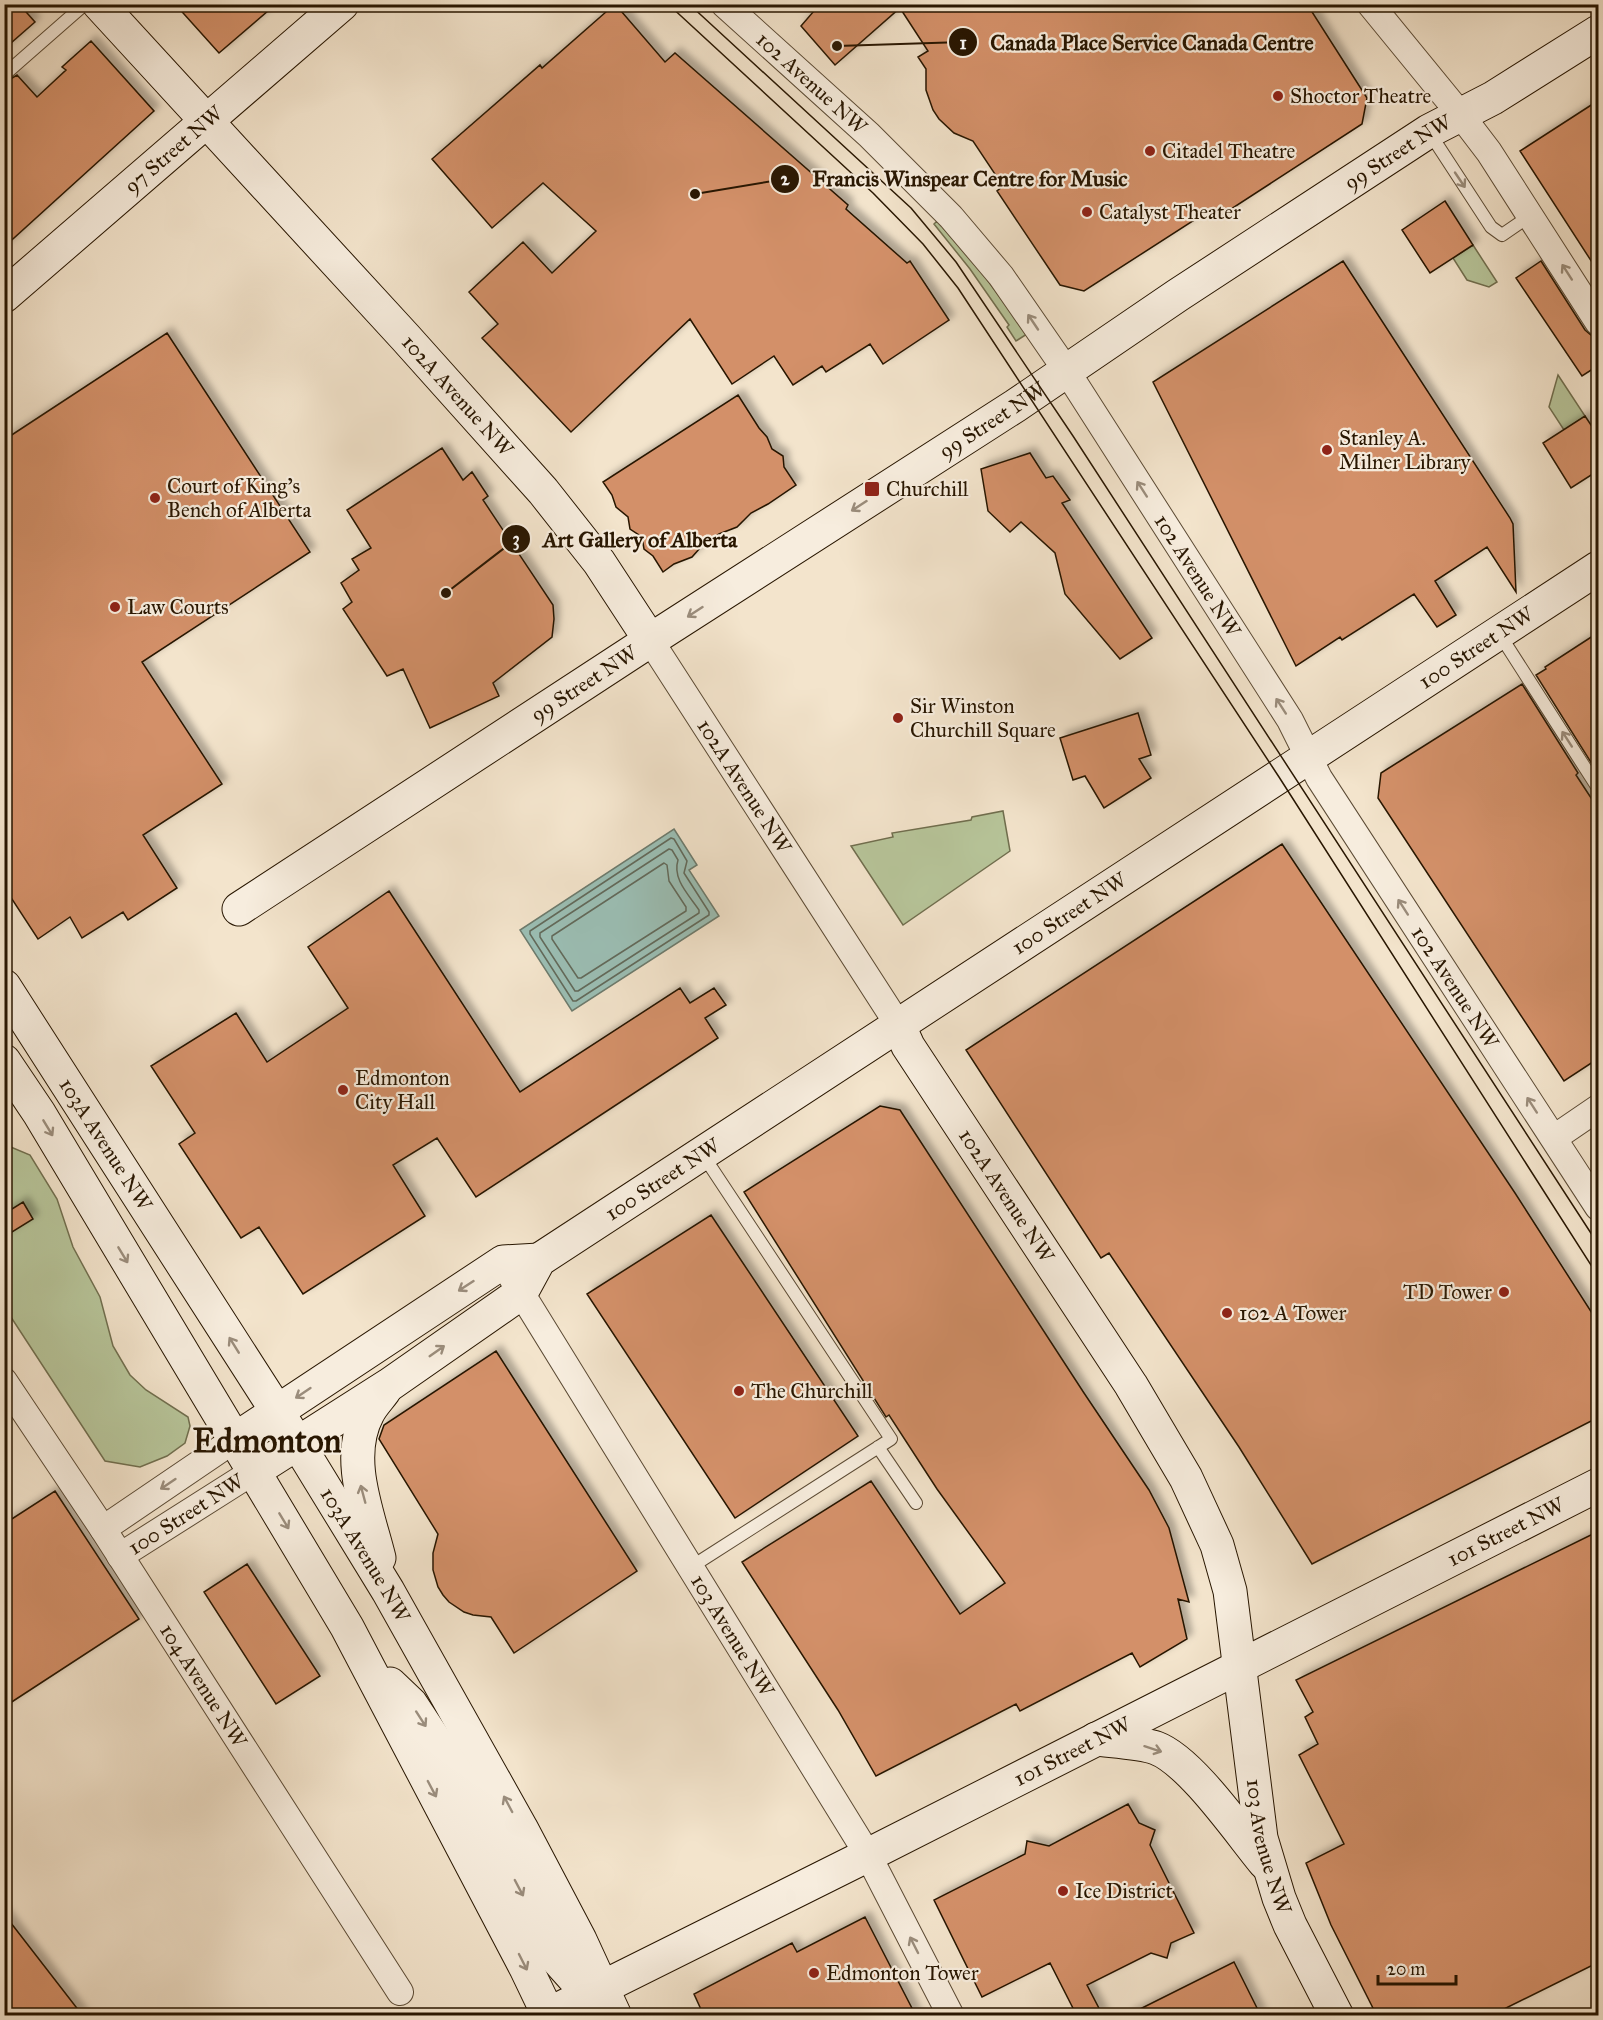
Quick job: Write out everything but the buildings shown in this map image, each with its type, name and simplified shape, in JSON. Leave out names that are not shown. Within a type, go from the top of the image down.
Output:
[{"type":"main road","name":"102A Avenue NW","points":[[99,4],[405,336],[543,491],[599,562],[650,640]]},
{"type":"main road","name":"97 Street NW","points":[[4,296],[342,4]]},
{"type":"main road","name":"99 Street NW","points":[[239,909],[650,640],[1005,412],[1428,131],[1502,93],[1599,32]]},
{"type":"main road","name":"100 Street NW","points":[[254,1471],[388,1384],[521,1293],[539,1260],[1599,568]]},
{"type":"main road","name":"103A Avenue NW","points":[[4,987],[298,1444],[388,1591],[489,1768],[580,1940],[608,2001]]},
{"type":"main road","name":"102A Avenue NW","points":[[899,1026],[913,1053],[1131,1385],[1186,1478],[1220,1556],[1230,1591],[1241,1665]]},
{"type":"main road","points":[[8,1077],[44,1047]]},
{"type":"main road","name":"103A Avenue NW","points":[[8,1077],[39,1113],[366,1662],[526,1968],[547,2015]]},
{"type":"main road","name":"100 Street NW","points":[[234,1440],[503,1262],[539,1260]]},
{"type":"main road","points":[[388,1384],[367,1413],[360,1438],[357,1473],[388,1591]]},
{"type":"main road","name":"101 Street NW","points":[[547,2015],[608,2001],[868,1855],[1599,1485]]},
{"type":"main road","points":[[366,1662],[411,1704],[470,1792],[557,1959],[574,1978],[608,2001]]},
{"type":"main road","name":"103 Avenue NW","points":[[1241,1665],[1259,1827],[1268,1867],[1290,1925],[1337,2016]]},
{"type":"main road","points":[[1096,1739],[1156,1748],[1180,1763],[1196,1778],[1268,1867]]},
{"type":"street","name":"102 Avenue NW","points":[[724,4],[869,135],[951,217],[1011,288],[1290,720],[1308,758],[1328,792],[1599,1207]]},
{"type":"street","points":[[1370,4],[1492,157],[1599,322]]},
{"type":"street","name":"102A Avenue NW","points":[[650,640],[899,1026]]},
{"type":"street","points":[[1554,1138],[1599,1108]]},
{"type":"street","name":"103 Avenue NW","points":[[503,1262],[868,1855],[951,2016]]},
{"type":"street","name":"104 Avenue NW","points":[[4,1381],[102,1528],[400,1992]]},
{"type":"street","name":"100 Street NW","points":[[102,1528],[234,1440]]},
{"type":"street","name":"100 Street NW","points":[[120,1556],[254,1471]]},
{"type":"lane","points":[[4,75],[85,4]]},
{"type":"lane","points":[[1428,131],[1491,227],[1502,235],[1531,215]]},
{"type":"lane","points":[[1499,634],[1599,788]]},
{"type":"lane","points":[[691,1567],[891,1439],[702,1154]]},
{"type":"lane","points":[[878,1447],[916,1503]]},
{"type":"green space","points":[[937,221],[977,266],[1027,334],[1016,341],[1007,327],[1009,325],[970,269],[934,224]]},
{"type":"green space","points":[[1473,245],[1497,282],[1489,287],[1467,280],[1453,258]]},
{"type":"green space","points":[[1558,375],[1585,416],[1564,430],[1549,407]]},
{"type":"green space","points":[[1003,811],[1010,851],[903,925],[851,846],[893,837],[892,833],[971,820],[972,817]]},
{"type":"green space","points":[[4,1146],[30,1155],[57,1199],[73,1247],[100,1297],[113,1346],[130,1375],[146,1390],[188,1417],[190,1426],[185,1443],[167,1456],[140,1467],[105,1461],[5,1308]]},
{"type":"water","points":[[674,829],[697,865],[689,870],[719,916],[572,1011],[520,930]]},
{"type":"tram line","points":[[668,4],[873,193],[923,244],[958,288],[1279,777],[1598,1276]]},
{"type":"tram line","points":[[689,4],[911,208],[956,262],[1073,436],[1598,1244]]},
{"type":"place","name":"Canada Place Service Canada Centre","points":[[837,46]]},
{"type":"place","name":"Shoctor Theatre","points":[[1278,96]]},
{"type":"place","name":"Citadel Theatre","points":[[1150,151]]},
{"type":"place","name":"Francis Winspear Centre for Music","points":[[695,194]]},
{"type":"place","name":"Catalyst Theater","points":[[1087,212]]},
{"type":"place","name":"Stanley A. Milner Library","points":[[1327,450]]},
{"type":"place","name":"Churchill","points":[[872,489]]},
{"type":"place","name":"Court of King's Bench of Alberta","points":[[155,498]]},
{"type":"place","name":"Art Gallery of Alberta","points":[[446,593]]},
{"type":"place","name":"Law Courts","points":[[115,607]]},
{"type":"place","name":"Sir Winston Churchill Square","points":[[898,718]]},
{"type":"place","name":"Edmonton City Hall","points":[[343,1090]]},
{"type":"place","name":"TD Tower","points":[[1504,1292]]},
{"type":"place","name":"102 A Tower","points":[[1227,1313]]},
{"type":"place","name":"The Churchill","points":[[739,1391]]},
{"type":"place","name":"Ice District","points":[[1063,1891]]},
{"type":"place","name":"Edmonton Tower","points":[[814,1973]]},
{"type":"district","name":"Edmonton","points":[[267,1441]]}]
